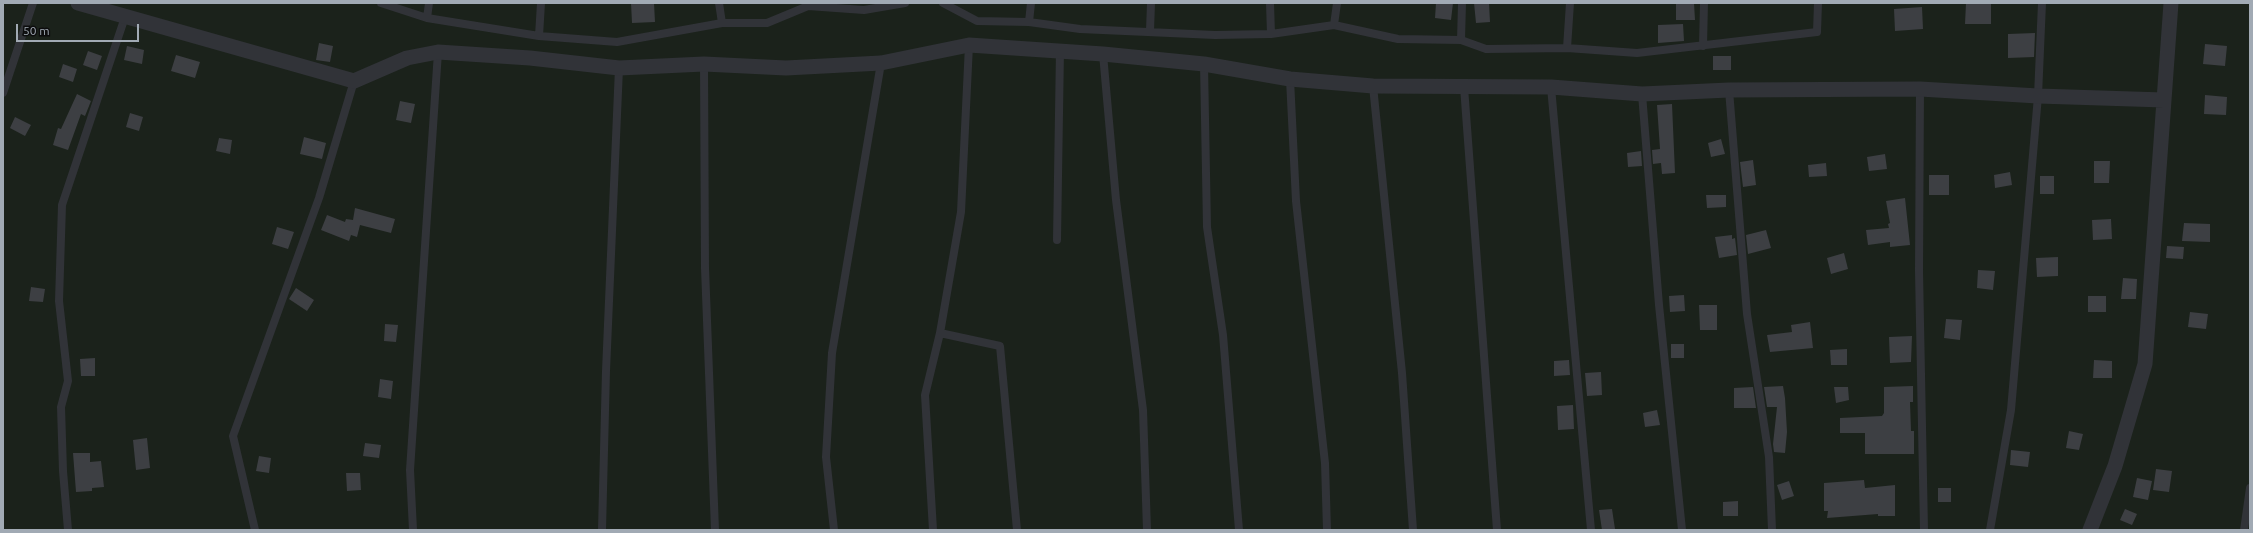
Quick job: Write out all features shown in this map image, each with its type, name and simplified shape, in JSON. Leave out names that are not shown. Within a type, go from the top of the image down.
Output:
[{"type":"street","points":[[78,3],[354,82],[407,58],[438,52],[530,58],[618,68],[704,64],[786,68],[881,63],[969,45],[1060,50],[1204,64],[1290,79],[1373,86],[1551,87],[1642,94],[1729,90],[1920,89],[2038,96],[2164,100]]},
{"type":"street","points":[[2090,530],[2115,466],[2145,364],[2171,3]]},
{"type":"lane","points":[[3,93],[33,3]]},
{"type":"lane","points":[[381,3],[427,18],[539,36],[617,42],[722,23],[767,23],[808,4],[864,10],[904,3]]},
{"type":"lane","points":[[427,18],[429,3]]},
{"type":"lane","points":[[539,36],[541,3]]},
{"type":"lane","points":[[720,3],[722,23]]},
{"type":"lane","points":[[943,3],[977,21],[1029,22],[1080,29],[1215,35],[1271,34],[1334,25],[1398,39],[1461,40],[1486,49],[1567,48],[1637,53],[1817,32],[1818,3]]},
{"type":"lane","points":[[1029,22],[1031,3]]},
{"type":"lane","points":[[1150,31],[1151,3]]},
{"type":"lane","points":[[1270,3],[1271,34]]},
{"type":"lane","points":[[1334,25],[1337,3]]},
{"type":"lane","points":[[1461,40],[1462,3]]},
{"type":"lane","points":[[1567,48],[1570,3]]},
{"type":"lane","points":[[1703,46],[1704,3]]},
{"type":"lane","points":[[1990,530],[2011,410],[2038,96],[2042,3]]},
{"type":"lane","points":[[68,530],[63,471],[61,407],[68,382],[60,302],[62,204],[125,17]]},
{"type":"lane","points":[[933,530],[924,395],[940,333],[961,212],[969,45]]},
{"type":"lane","points":[[1056,240],[1060,50]]},
{"type":"lane","points":[[413,530],[410,470],[438,52]]},
{"type":"lane","points":[[1103,54],[1116,200],[1143,410],[1147,530]]},
{"type":"lane","points":[[834,530],[826,457],[832,353],[881,63]]},
{"type":"lane","points":[[704,64],[705,268],[715,530]]},
{"type":"lane","points":[[1204,64],[1207,227],[1223,335],[1239,530]]},
{"type":"lane","points":[[602,530],[606,371],[618,68]]},
{"type":"lane","points":[[1290,79],[1296,201],[1325,463],[1327,530]]},
{"type":"lane","points":[[255,530],[233,436],[319,198],[354,82]]},
{"type":"lane","points":[[1373,86],[1402,373],[1413,530]]},
{"type":"lane","points":[[1464,87],[1497,530]]},
{"type":"lane","points":[[1551,87],[1591,530]]},
{"type":"lane","points":[[1920,89],[1919,272],[1924,530]]},
{"type":"lane","points":[[1729,90],[1747,314],[1769,457],[1772,530]]},
{"type":"lane","points":[[1642,94],[1659,305],[1682,530]]},
{"type":"lane","points":[[940,333],[1000,346],[1017,530]]},
{"type":"lane","points":[[2244,530],[2250,488]]},
{"type":"shaded area","points":[[3,3],[2250,3],[2250,530],[3,530]]},
{"type":"building","points":[[631,3],[654,3],[655,22],[632,23]]},
{"type":"building","points":[[1436,3],[1453,3],[1451,20],[1435,18]]},
{"type":"building","points":[[1474,3],[1489,3],[1490,22],[1476,23]]},
{"type":"building","points":[[1676,3],[1694,3],[1695,20],[1676,20]]},
{"type":"building","points":[[1966,3],[1991,3],[1991,24],[1965,24]]},
{"type":"building","points":[[1922,7],[1923,29],[1895,31],[1894,9]]},
{"type":"building","points":[[1683,24],[1684,41],[1658,43],[1658,25]]},
{"type":"building","points":[[2035,33],[2034,57],[2008,58],[2008,34]]},
{"type":"building","points":[[319,43],[333,46],[330,62],[316,60]]},
{"type":"building","points":[[2205,44],[2227,46],[2225,66],[2203,64]]},
{"type":"building","points":[[127,46],[144,50],[142,64],[124,60]]},
{"type":"building","points":[[88,51],[102,56],[97,70],[83,65]]},
{"type":"building","points":[[176,55],[200,62],[195,78],[171,71]]},
{"type":"building","points":[[1713,56],[1731,56],[1731,70],[1713,70]]},
{"type":"building","points":[[63,64],[77,69],[73,82],[59,77]]},
{"type":"building","points":[[77,94],[91,101],[85,116],[81,114],[68,150],[53,145],[58,128],[61,129]]},
{"type":"building","points":[[2205,95],[2227,97],[2226,115],[2204,114]]},
{"type":"building","points":[[400,101],[415,104],[411,123],[396,120]]},
{"type":"building","points":[[1672,104],[1675,173],[1662,174],[1661,163],[1653,164],[1652,150],[1660,149],[1657,105]]},
{"type":"building","points":[[130,113],[143,117],[139,131],[126,127]]},
{"type":"building","points":[[15,117],[31,125],[25,136],[10,128]]},
{"type":"building","points":[[304,137],[326,143],[322,159],[300,154]]},
{"type":"building","points":[[219,138],[232,140],[230,154],[216,151]]},
{"type":"building","points":[[1721,139],[1725,154],[1711,157],[1708,143]]},
{"type":"building","points":[[1641,151],[1642,166],[1628,167],[1627,153]]},
{"type":"building","points":[[1885,154],[1887,169],[1869,171],[1867,157]]},
{"type":"building","points":[[1753,160],[1756,185],[1743,187],[1740,162]]},
{"type":"building","points":[[2094,161],[2110,161],[2109,183],[2094,183]]},
{"type":"building","points":[[1826,163],[1827,176],[1809,177],[1808,165]]},
{"type":"building","points":[[2010,172],[2012,185],[1995,188],[1994,175]]},
{"type":"building","points":[[1929,175],[1949,175],[1949,195],[1929,195]]},
{"type":"building","points":[[2040,176],[2054,176],[2054,194],[2040,194]]},
{"type":"building","points":[[1706,195],[1726,195],[1726,207],[1707,208]]},
{"type":"building","points":[[1905,198],[1910,245],[1890,247],[1890,242],[1868,245],[1866,230],[1889,228],[1888,224],[1890,223],[1886,201]]},
{"type":"building","points":[[355,208],[395,219],[391,233],[360,225],[357,237],[351,235],[349,241],[321,230],[327,215],[345,222],[346,219],[353,220]]},
{"type":"building","points":[[2111,219],[2112,239],[2093,240],[2092,220]]},
{"type":"building","points":[[2184,223],[2210,224],[2210,242],[2182,241]]},
{"type":"building","points":[[277,227],[294,232],[288,249],[272,244]]},
{"type":"building","points":[[1766,230],[1771,248],[1748,254],[1746,235]]},
{"type":"building","points":[[1732,235],[1732,239],[1735,238],[1737,255],[1719,258],[1715,237]]},
{"type":"building","points":[[2167,246],[2184,247],[2183,259],[2166,258]]},
{"type":"building","points":[[1844,253],[1848,269],[1831,274],[1827,258]]},
{"type":"building","points":[[2058,257],[2058,276],[2037,277],[2036,258]]},
{"type":"building","points":[[1978,270],[1995,271],[1993,290],[1977,288]]},
{"type":"building","points":[[2123,278],[2137,279],[2136,299],[2121,299]]},
{"type":"building","points":[[31,287],[45,289],[43,302],[29,301]]},
{"type":"building","points":[[296,288],[314,300],[307,311],[289,299]]},
{"type":"building","points":[[1684,295],[1685,311],[1670,312],[1669,296]]},
{"type":"building","points":[[2088,296],[2106,296],[2106,312],[2088,312]]},
{"type":"building","points":[[1699,305],[1717,305],[1717,330],[1700,330]]},
{"type":"building","points":[[2190,312],[2208,314],[2206,329],[2188,327]]},
{"type":"building","points":[[1946,319],[1962,320],[1960,340],[1944,338]]},
{"type":"building","points":[[1810,322],[1813,348],[1770,352],[1767,335],[1792,332],[1791,325]]},
{"type":"building","points":[[385,324],[398,325],[396,342],[384,341]]},
{"type":"building","points":[[1912,336],[1911,362],[1890,363],[1889,337]]},
{"type":"building","points":[[1671,344],[1684,344],[1684,358],[1671,358]]},
{"type":"building","points":[[1847,349],[1847,365],[1831,365],[1830,350]]},
{"type":"building","points":[[95,358],[95,376],[81,376],[80,359]]},
{"type":"building","points":[[1569,360],[1570,375],[1554,376],[1554,361]]},
{"type":"building","points":[[2094,360],[2112,361],[2112,378],[2093,378]]},
{"type":"building","points":[[1601,372],[1602,395],[1587,396],[1585,373]]},
{"type":"building","points":[[380,379],[393,381],[391,399],[378,397]]},
{"type":"building","points":[[1783,386],[1787,432],[1785,453],[1774,452],[1773,444],[1777,407],[1767,407],[1764,387]]},
{"type":"building","points":[[1913,386],[1913,402],[1910,402],[1911,431],[1914,431],[1914,454],[1865,454],[1865,433],[1840,433],[1840,418],[1882,416],[1884,413],[1884,387]]},
{"type":"building","points":[[1753,387],[1756,408],[1734,408],[1734,388]]},
{"type":"building","points":[[1834,387],[1848,387],[1849,400],[1836,403]]},
{"type":"building","points":[[1573,405],[1574,429],[1558,430],[1557,406]]},
{"type":"building","points":[[1657,410],[1660,425],[1645,427],[1643,413]]},
{"type":"building","points":[[2069,431],[2083,434],[2079,450],[2066,448]]},
{"type":"building","points":[[147,438],[150,468],[136,470],[133,440]]},
{"type":"building","points":[[365,443],[381,445],[379,458],[363,456]]},
{"type":"building","points":[[2011,450],[2030,452],[2028,467],[2010,465]]},
{"type":"building","points":[[73,453],[90,453],[90,462],[101,461],[104,487],[92,488],[92,491],[76,492]]},
{"type":"building","points":[[259,456],[271,458],[269,473],[256,471]]},
{"type":"building","points":[[2156,469],[2172,471],[2169,492],[2153,490]]},
{"type":"building","points":[[346,473],[360,473],[361,490],[347,491]]},
{"type":"building","points":[[2137,478],[2152,481],[2148,500],[2133,497]]},
{"type":"building","points":[[1864,480],[1865,488],[1895,485],[1895,516],[1878,516],[1878,514],[1827,518],[1828,511],[1824,511],[1824,483]]},
{"type":"building","points":[[1789,481],[1794,496],[1782,500],[1777,485]]},
{"type":"building","points":[[1938,488],[1951,488],[1951,502],[1938,502]]},
{"type":"building","points":[[1738,501],[1738,516],[1723,516],[1723,502]]},
{"type":"building","points":[[1612,509],[1615,529],[1602,530],[1599,510]]},
{"type":"building","points":[[2125,509],[2137,514],[2132,525],[2120,520]]}]
